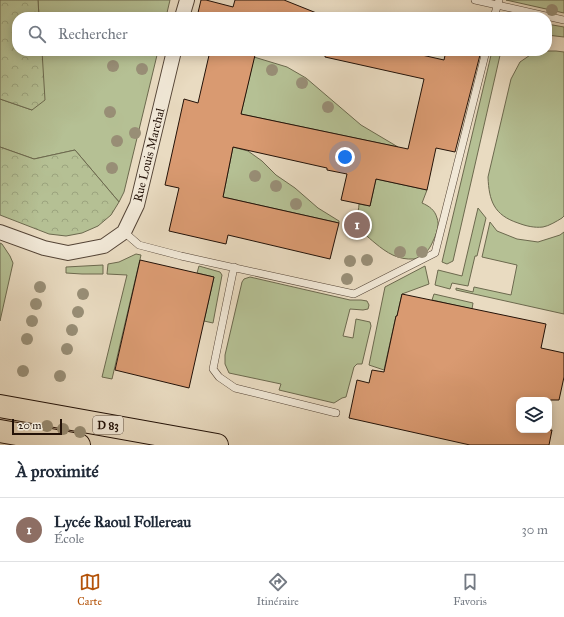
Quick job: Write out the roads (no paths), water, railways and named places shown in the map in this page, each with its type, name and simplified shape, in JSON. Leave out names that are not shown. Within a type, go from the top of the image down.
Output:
[{"type":"main road","name":"D 83","points":[[0,406],[217,445]]},
{"type":"main road","points":[[12,435],[79,445]]},
{"type":"street","points":[[183,12],[187,0]]},
{"type":"street","name":"Rue Louis Marchal","points":[[0,232],[44,248],[68,253],[104,246],[124,232],[137,205],[173,56]]},
{"type":"lane","points":[[475,0],[498,2],[535,12]]},
{"type":"lane","points":[[495,12],[498,2]]},
{"type":"lane","points":[[552,17],[564,20]]},
{"type":"lane","points":[[124,232],[139,245],[181,256],[354,294],[435,253],[485,56]]},
{"type":"lane","points":[[234,267],[214,369],[219,377],[235,388],[336,413]]},
{"type":"place","name":"Lycée Raoul Follereau","points":[[357,225]]}]
